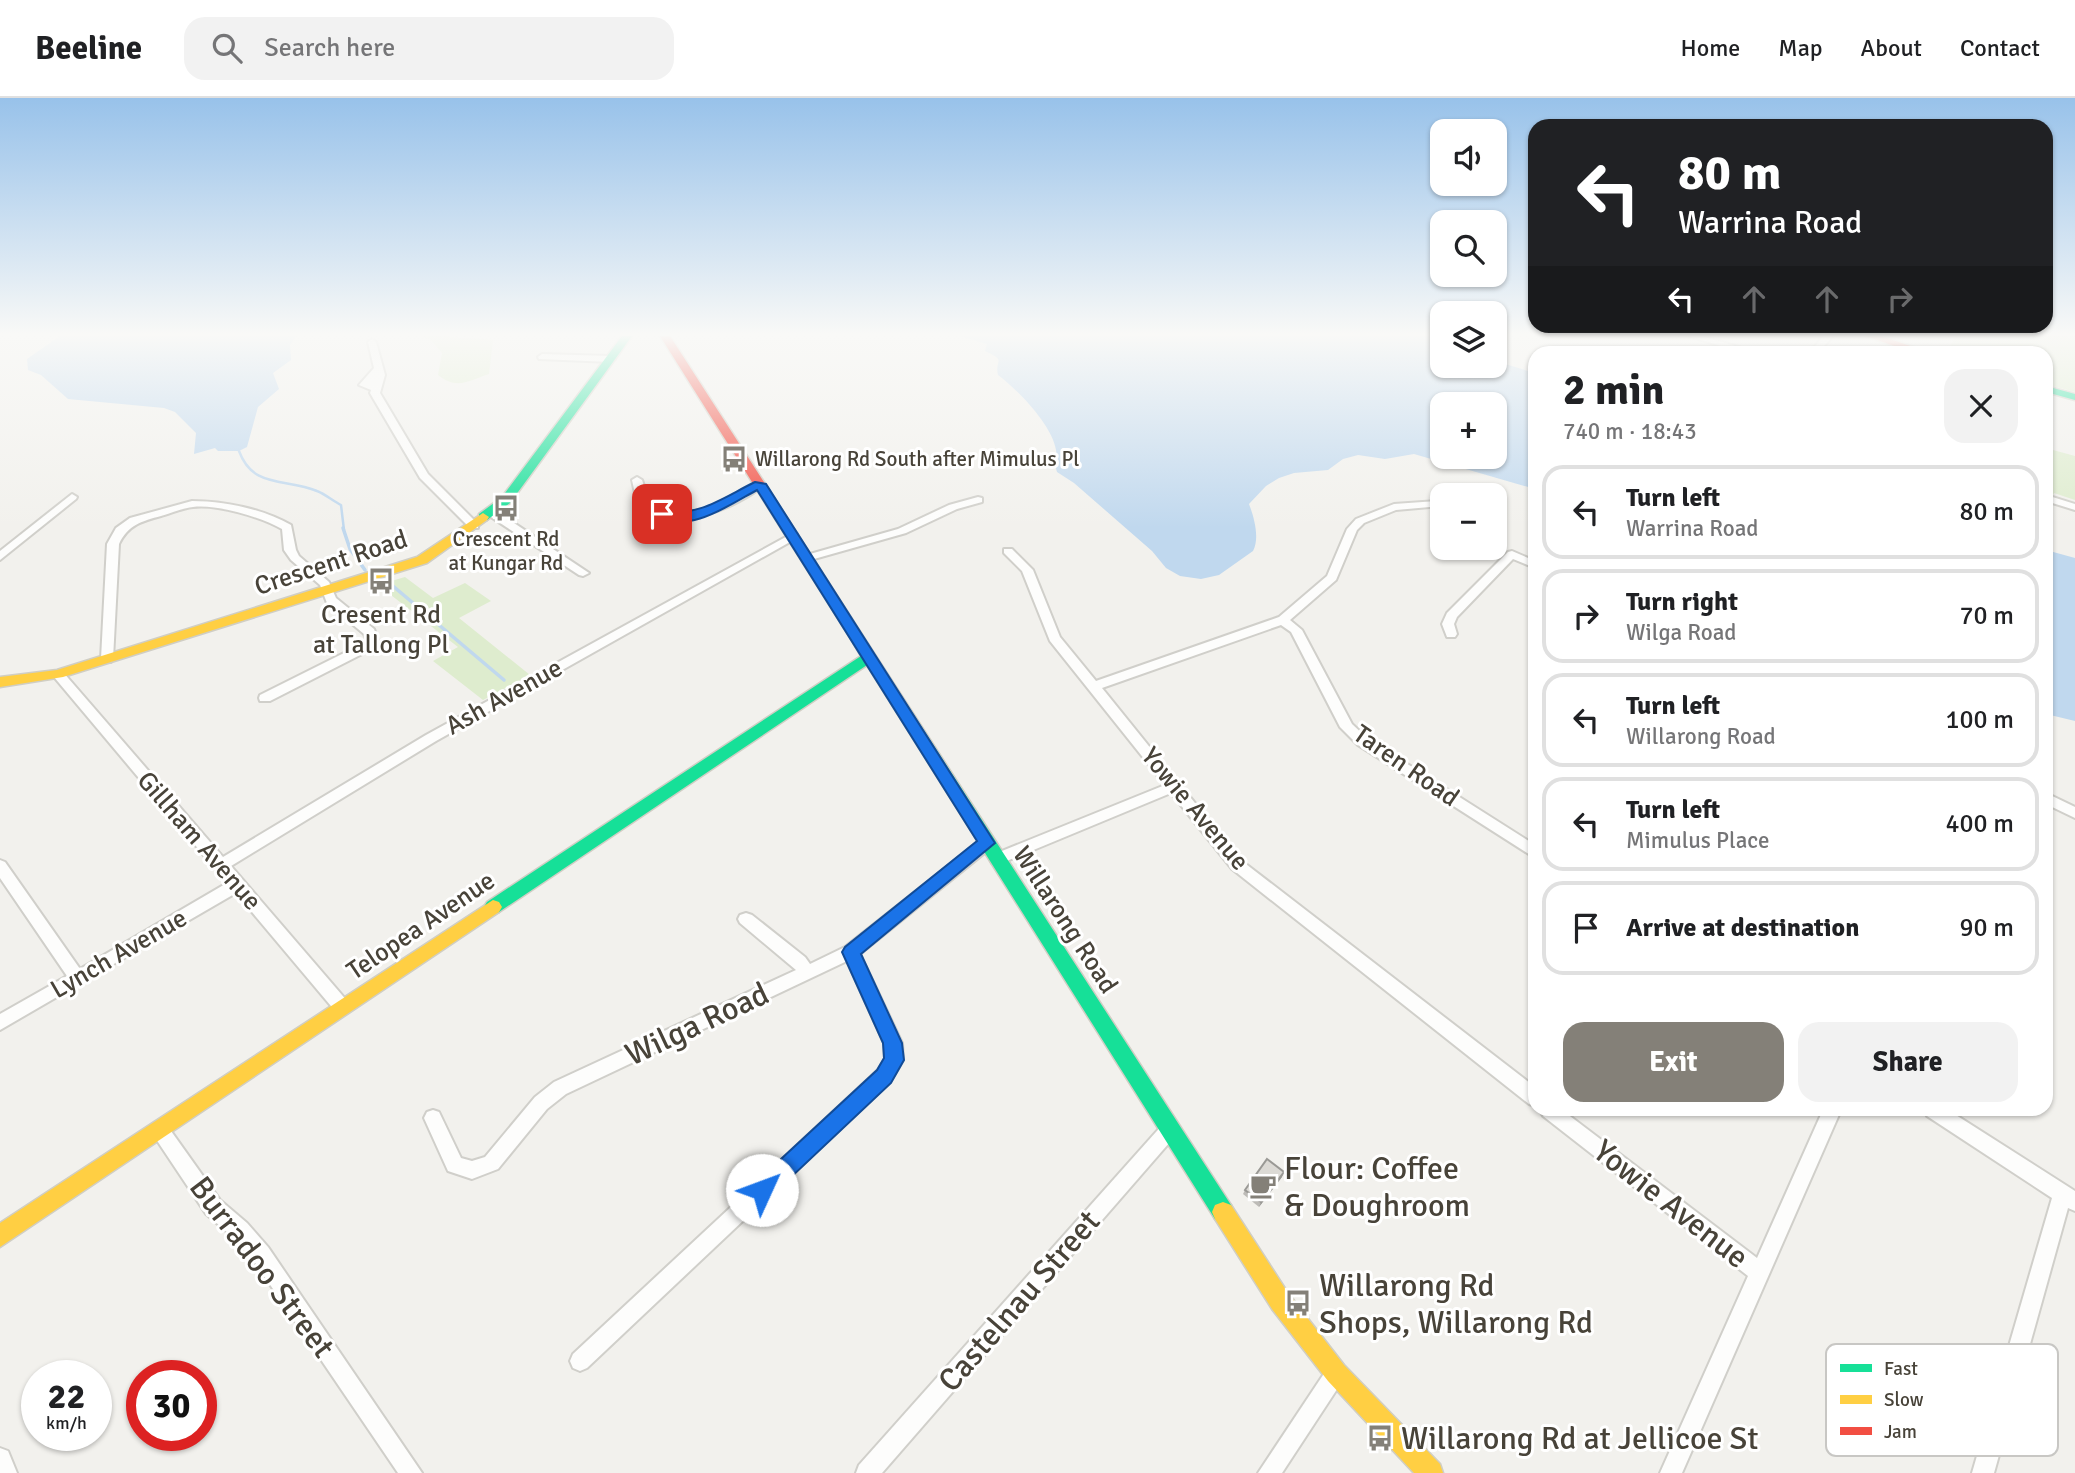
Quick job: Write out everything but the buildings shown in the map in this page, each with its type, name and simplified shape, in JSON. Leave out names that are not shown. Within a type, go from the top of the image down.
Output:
[{"type":"street","points":[[379,400],[424,476],[474,526]]},
{"type":"street","name":"Crescent Road","points":[[0,682],[58,674],[415,564],[474,526],[506,500],[580,400]]},
{"type":"street","name":"Willarong Road","points":[[706,400],[1280,1301],[1336,1373],[1431,1473]]},
{"type":"street","points":[[637,480],[644,503],[667,517],[681,518],[699,515],[760,484]]},
{"type":"street","points":[[0,557],[72,497]]},
{"type":"street","points":[[807,558],[902,531],[945,511],[978,500]]},
{"type":"street","points":[[2053,500],[2075,507]]},
{"type":"street","points":[[107,659],[115,537],[134,520],[202,503],[282,521],[287,527],[290,550],[325,584],[331,600],[370,632],[372,640],[362,649],[265,698]]},
{"type":"street","points":[[1092,687],[1283,620],[1332,578],[1352,529],[1360,522],[1394,507],[1430,504]]},
{"type":"street","points":[[492,513],[583,573]]},
{"type":"street","name":"Ash Avenue","points":[[220,866],[431,738],[793,536]]},
{"type":"street","name":"Yowie Avenue","points":[[1008,551],[1027,570],[1050,631],[1092,687],[1176,786],[1227,854],[1248,875],[1528,1093]]},
{"type":"street","points":[[1451,634],[1448,624],[1451,615],[1512,554],[1528,562]]},
{"type":"street","name":"Taren Road","points":[[1283,620],[1296,631],[1347,727],[1528,847]]},
{"type":"street","name":"Telopea Avenue","points":[[0,1236],[869,657]]},
{"type":"street","name":"Gillham Avenue","points":[[58,674],[342,1007]]},
{"type":"street","points":[[997,859],[1176,786]]},
{"type":"street","points":[[2053,802],[2075,813]]},
{"type":"street","name":"Wilga Road","points":[[433,1118],[455,1165],[462,1169],[482,1168],[504,1150],[541,1103],[560,1087],[851,952],[987,843]]},
{"type":"street","points":[[0,866],[77,978]]},
{"type":"street","name":"Lynch Avenue","points":[[0,1023],[237,885]]},
{"type":"street","points":[[746,919],[799,962],[807,973]]},
{"type":"street","points":[[580,1360],[884,1076],[894,1060],[893,1043],[851,952]]},
{"type":"street","name":"Yowie Avenue","points":[[1557,1116],[1759,1272]]},
{"type":"street","points":[[1671,1473],[1829,1116]]},
{"type":"street","points":[[1942,1116],[2069,1198],[2023,1344]]},
{"type":"street","name":"Castelnau Street","points":[[867,1473],[1170,1129]]},
{"type":"street","name":"Burradoo Street","points":[[160,1130],[213,1207],[240,1230],[261,1254],[411,1473]]},
{"type":"street","points":[[1269,1473],[1336,1373]]},
{"type":"street","points":[[1983,1473],[1988,1456]]},
{"type":"street","points":[[0,1458],[6,1473]]},
{"type":"green space","points":[[2053,450],[2075,456],[2075,500],[2054,493],[2053,496]]},
{"type":"green space","points":[[405,577],[433,598],[465,583],[491,601],[459,618],[530,675],[483,700],[433,661],[458,647],[378,585]]},
{"type":"water","points":[[80,400],[266,400],[258,407],[247,447],[239,451],[218,451],[215,448],[194,454],[196,433],[175,412],[164,408]]},
{"type":"water","points":[[1025,400],[1430,400],[1430,459],[1414,454],[1385,459],[1358,455],[1343,459],[1328,470],[1294,473],[1279,478],[1266,486],[1249,504],[1256,534],[1253,551],[1219,575],[1201,579],[1180,576],[1166,568],[1152,551],[1074,483],[1057,472],[1056,450],[1048,430]]},
{"type":"water","points":[[1507,400],[1528,400],[1528,487],[1466,469],[1507,469]]},
{"type":"water","points":[[2053,552],[2075,558],[2075,721],[2053,716]]},
{"type":"waterway","points":[[239,451],[245,463],[261,477],[317,491],[341,505],[344,530]]},
{"type":"waterway","points":[[343,528],[350,549],[365,570]]},
{"type":"waterway","points":[[387,581],[504,680]]},
{"type":"traffic: fast","points":[[483,517],[506,500],[580,400]]},
{"type":"traffic: fast","points":[[861,644],[1223,1212]]},
{"type":"traffic: fast","points":[[493,907],[869,657]]},
{"type":"traffic: slow","points":[[0,682],[58,674],[422,560],[483,517]]},
{"type":"traffic: slow","points":[[0,1236],[493,907]]},
{"type":"traffic: slow","points":[[1223,1212],[1280,1301],[1336,1373],[1431,1473]]},
{"type":"traffic: jam","points":[[706,400],[861,644]]},
{"type":"place","name":"Willarong Rd South after Mimulus Pl","points":[[734,459]]},
{"type":"place","name":"Crescent Rd at Kungar Rd","points":[[506,508]]},
{"type":"place","name":"Cresent Rd at Tallong Pl","points":[[381,581]]},
{"type":"place","name":"Flour: Coffee & Doughroom","points":[[1263,1186]]},
{"type":"place","name":"Willarong Rd Shops, Willarong Rd","points":[[1298,1303]]},
{"type":"place","name":"Willarong Rd at Jellicoe St","points":[[1380,1438]]},
{"type":"route","points":[[662,514],[681,518],[699,515],[760,484],[987,843],[851,952],[893,1043],[894,1060],[884,1076],[762,1190]]}]
